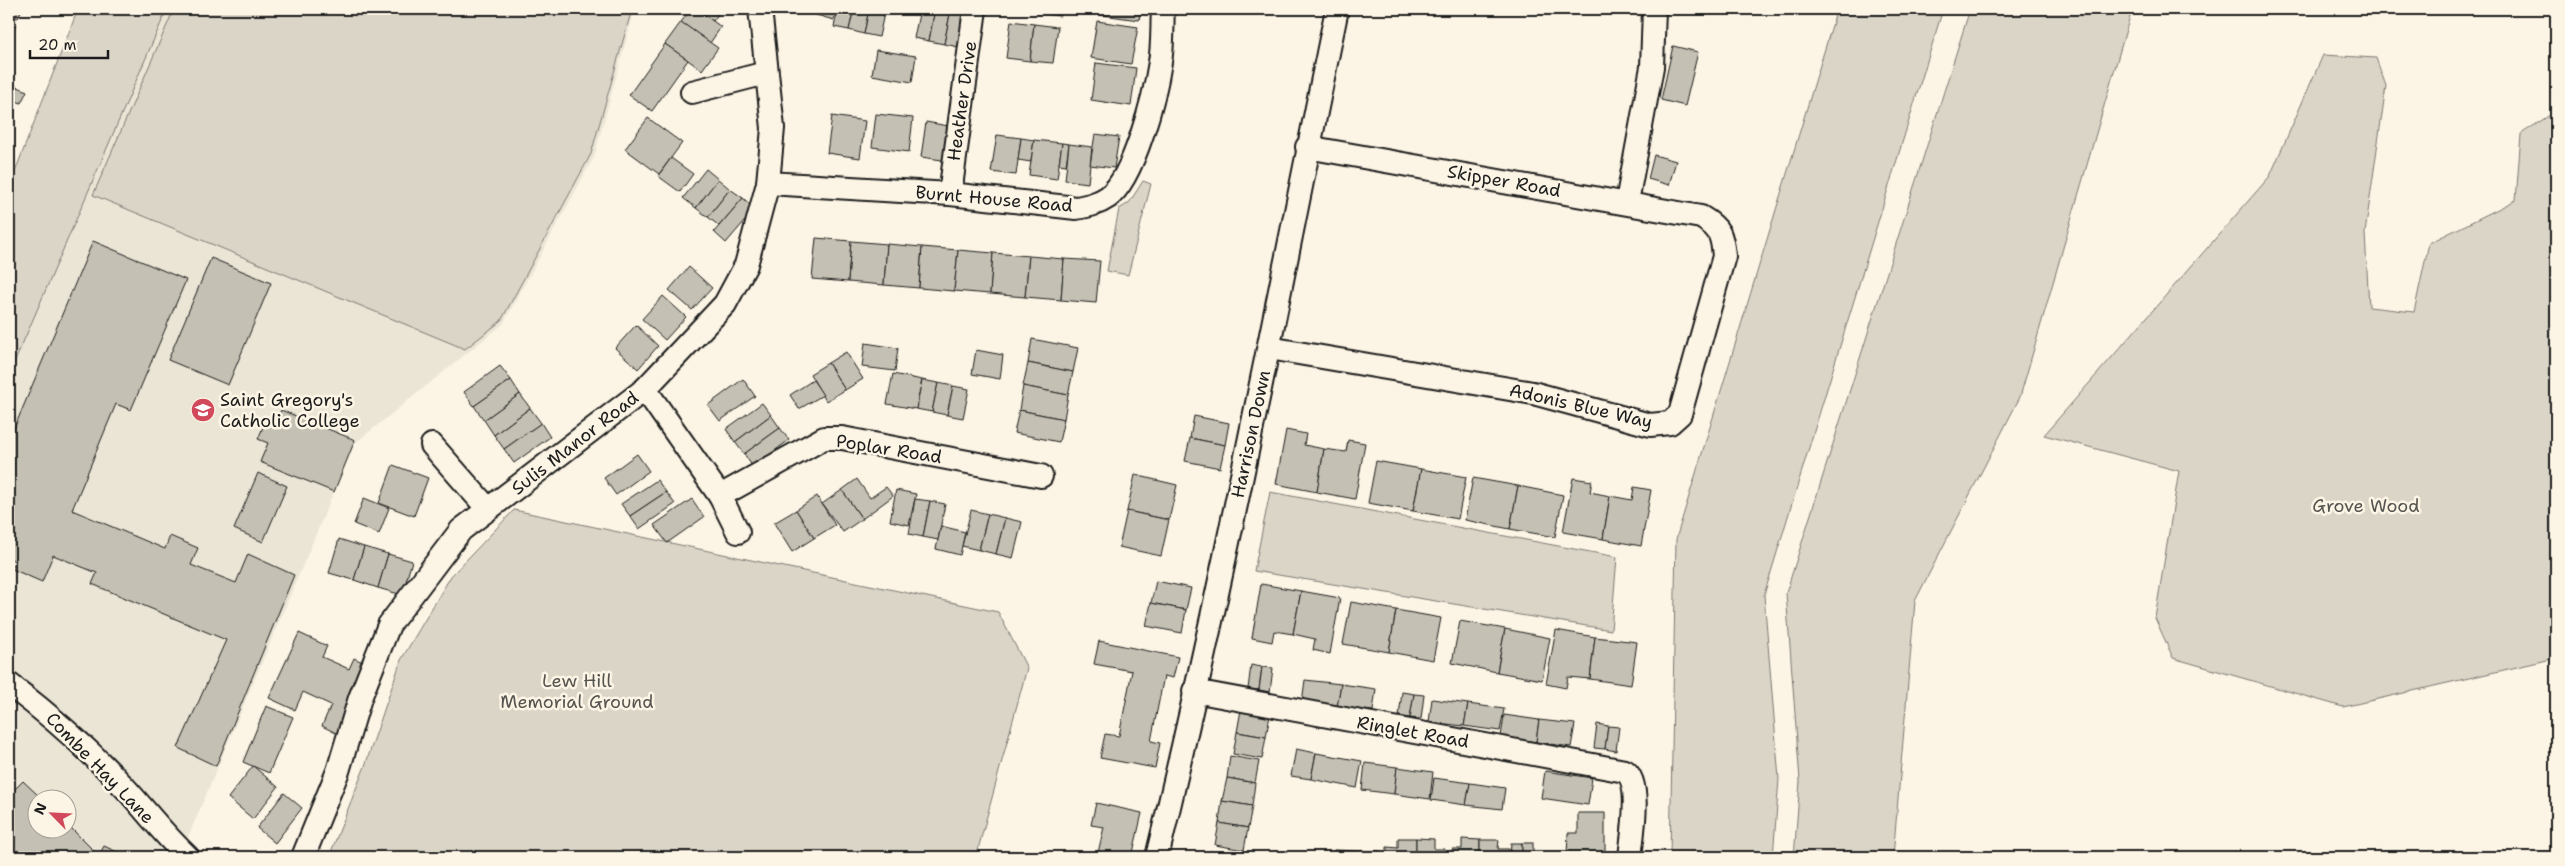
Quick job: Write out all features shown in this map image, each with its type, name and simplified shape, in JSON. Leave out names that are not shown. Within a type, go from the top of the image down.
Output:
[{"type":"street","name":"Sulis Manor Road","points":[[302,857],[338,772],[360,698],[389,625],[461,530],[645,389],[725,304],[746,265],[768,183],[773,128],[760,9]]},
{"type":"street","name":"Heather Drive","points":[[950,194],[975,9]]},
{"type":"street","name":"Burnt House Road","points":[[768,183],[950,194],[1076,208],[1095,204],[1109,196],[1129,166],[1150,107],[1160,61],[1162,9]]},
{"type":"street","name":"Harrison Down","points":[[1156,857],[1269,348],[1307,147],[1337,9]]},
{"type":"street","points":[[1627,202],[1652,67],[1654,9]]},
{"type":"street","points":[[692,92],[766,73]]},
{"type":"street","name":"Skipper Road","points":[[1307,147],[1627,202],[1701,217]]},
{"type":"street","name":"Adonis Blue Way","points":[[1269,348],[1534,393],[1650,425],[1670,423],[1680,414],[1724,256],[1723,240],[1715,226],[1701,217]]},
{"type":"street","points":[[645,389],[720,496],[738,532]]},
{"type":"street","name":"Poplar Road","points":[[720,496],[824,438],[842,438],[1041,476]]},
{"type":"street","points":[[432,445],[488,509]]},
{"type":"street","name":"Combe Hay Lane","points":[[9,684],[52,717],[94,757],[126,790],[163,834],[188,857]]},
{"type":"street","name":"Ringlet Road","points":[[1194,691],[1625,771],[1630,775],[1635,787],[1630,857]]},
{"type":"shaded area","name":"Saint Gregory's Catholic College","points":[[167,9],[635,9],[594,157],[503,324],[354,444],[189,835],[182,857],[9,857],[9,375]]},
{"type":"green space","points":[[78,9],[167,9],[9,375],[9,187]]},
{"type":"green space","points":[[174,9],[632,9],[591,154],[501,321],[465,349],[93,195]]},
{"type":"green space","points":[[1837,9],[1943,9],[1764,595],[1779,779],[1773,857],[1670,857],[1676,539]]},
{"type":"green space","points":[[1970,9],[2132,9],[2020,397],[1915,601],[1893,857],[1794,857],[1800,781],[1786,593]]},
{"type":"green space","name":"Grove Wood","points":[[2323,55],[2376,58],[2386,86],[2365,233],[2369,307],[2414,312],[2429,243],[2516,200],[2521,134],[2556,111],[2556,658],[2343,707],[2173,658],[2155,618],[2179,471],[2044,435],[2270,176]]},
{"type":"green space","points":[[1143,181],[1151,184],[1128,275],[1107,271],[1119,209],[1129,203]]},
{"type":"green space","points":[[1270,492],[1617,557],[1611,630],[1254,571]]},
{"type":"green space","name":"Lew Hill Memorial Ground","points":[[514,510],[998,612],[1027,668],[976,857],[329,857],[365,766],[401,660],[451,576]]},
{"type":"building","points":[[9,9],[22,9],[18,18],[9,15]]},
{"type":"building","points":[[691,9],[697,9],[721,27],[710,43],[681,22]]},
{"type":"building","points":[[697,9],[722,9],[713,21]]},
{"type":"building","points":[[818,9],[837,9],[834,20],[816,15]]},
{"type":"building","points":[[838,9],[854,9],[849,30],[834,27]]},
{"type":"building","points":[[854,9],[869,9],[864,34],[849,30]]},
{"type":"building","points":[[869,9],[885,9],[879,37],[864,34]]},
{"type":"building","points":[[920,9],[935,9],[929,41],[914,38]]},
{"type":"building","points":[[935,9],[951,9],[944,44],[929,41]]},
{"type":"building","points":[[951,9],[966,11],[959,47],[944,44]]},
{"type":"building","points":[[1036,9],[1061,9],[1060,16],[1036,13]]},
{"type":"building","points":[[1096,9],[1141,9],[1139,20],[1095,14]]},
{"type":"building","points":[[9,20],[16,23],[9,43]]},
{"type":"building","points":[[1011,21],[1034,24],[1030,61],[1006,58]]},
{"type":"building","points":[[1097,21],[1138,27],[1131,64],[1091,58]]},
{"type":"building","points":[[681,22],[718,48],[702,70],[665,44]]},
{"type":"building","points":[[1034,24],[1058,27],[1053,63],[1030,61]]},
{"type":"building","points":[[665,44],[688,60],[652,111],[629,95]]},
{"type":"building","points":[[1673,46],[1698,52],[1685,106],[1661,100]]},
{"type":"building","points":[[876,50],[916,56],[912,82],[872,75]]},
{"type":"building","points":[[1096,63],[1136,68],[1131,106],[1091,100]]},
{"type":"building","points":[[9,83],[27,91],[21,103],[9,98]]},
{"type":"building","points":[[876,114],[913,118],[909,152],[872,147]]},
{"type":"building","points":[[832,116],[865,121],[860,158],[827,153]]},
{"type":"building","points":[[648,118],[682,143],[659,174],[625,149]]},
{"type":"building","points":[[926,122],[954,127],[949,161],[921,157]]},
{"type":"building","points":[[1095,134],[1119,137],[1114,168],[1090,165]]},
{"type":"building","points":[[997,135],[1021,138],[1016,175],[991,172]]},
{"type":"building","points":[[1021,138],[1034,140],[1031,162],[1018,160]]},
{"type":"building","points":[[1034,140],[1062,143],[1057,179],[1029,175]]},
{"type":"building","points":[[1062,143],[1069,144],[1066,165],[1059,164]]},
{"type":"building","points":[[1069,144],[1092,147],[1088,183],[1065,180]]},
{"type":"building","points":[[1654,155],[1676,161],[1669,185],[1648,179]]},
{"type":"building","points":[[671,158],[693,174],[680,192],[658,176]]},
{"type":"building","points":[[706,169],[718,179],[696,208],[683,198]]},
{"type":"building","points":[[718,179],[730,189],[708,217],[696,208]]},
{"type":"building","points":[[730,189],[743,198],[719,226],[708,217]]},
{"type":"building","points":[[743,198],[755,209],[726,243],[714,232]]},
{"type":"building","points":[[816,238],[851,241],[848,282],[812,279]]},
{"type":"building","points":[[93,241],[186,280],[131,410],[116,404],[72,510],[165,549],[170,536],[198,548],[191,565],[236,583],[248,554],[294,575],[216,766],[178,748],[226,640],[92,584],[97,573],[53,555],[42,582],[12,569],[15,561],[9,558],[9,430],[13,431]]},
{"type":"building","points":[[851,241],[887,244],[884,285],[848,282]]},
{"type":"building","points":[[887,244],[922,247],[919,288],[884,285]]},
{"type":"building","points":[[922,247],[958,250],[954,291],[919,288]]},
{"type":"building","points":[[958,250],[993,253],[990,294],[954,291]]},
{"type":"building","points":[[993,253],[1029,256],[1025,297],[990,294]]},
{"type":"building","points":[[1029,256],[1064,259],[1061,300],[1025,297]]},
{"type":"building","points":[[211,258],[271,283],[228,385],[168,360]]},
{"type":"building","points":[[1064,259],[1100,261],[1096,303],[1061,300]]},
{"type":"building","points":[[689,267],[712,288],[692,310],[669,290]]},
{"type":"building","points":[[663,296],[686,317],[665,340],[642,319]]},
{"type":"building","points":[[636,325],[658,346],[638,369],[615,348]]},
{"type":"building","points":[[1032,339],[1078,348],[1073,372],[1028,363]]},
{"type":"building","points":[[865,343],[898,348],[895,371],[862,367]]},
{"type":"building","points":[[976,350],[1003,355],[1000,379],[972,374]]},
{"type":"building","points":[[846,352],[863,379],[845,390],[828,363]]},
{"type":"building","points":[[828,363],[845,390],[826,401],[810,374]]},
{"type":"building","points":[[1028,363],[1073,372],[1068,395],[1023,386]]},
{"type":"building","points":[[500,366],[511,380],[474,406],[464,392]]},
{"type":"building","points":[[893,374],[922,380],[916,409],[887,404]]},
{"type":"building","points":[[743,379],[755,396],[720,421],[708,405]]},
{"type":"building","points":[[511,380],[520,394],[484,420],[474,406]]},
{"type":"building","points":[[813,380],[823,395],[799,409],[790,395]]},
{"type":"building","points":[[922,380],[938,383],[932,412],[916,409]]},
{"type":"building","points":[[938,383],[953,386],[947,415],[932,412]]},
{"type":"building","points":[[953,386],[969,389],[963,418],[947,415]]},
{"type":"building","points":[[1023,386],[1068,395],[1064,419],[1019,410]]},
{"type":"building","points":[[520,394],[530,408],[494,435],[484,420]]},
{"type":"building","points":[[762,403],[771,415],[735,442],[726,429]]},
{"type":"building","points":[[530,408],[541,423],[504,449],[494,435]]},
{"type":"building","points":[[281,410],[355,440],[334,492],[260,462],[268,443],[258,439],[266,420],[276,421]]},
{"type":"building","points":[[1019,410],[1064,419],[1059,442],[1014,433]]},
{"type":"building","points":[[771,415],[780,428],[744,454],[735,442]]},
{"type":"building","points":[[1194,416],[1229,423],[1225,445],[1190,438]]},
{"type":"building","points":[[541,423],[550,437],[514,463],[504,449]]},
{"type":"building","points":[[780,428],[789,440],[753,467],[744,454]]},
{"type":"building","points":[[1286,430],[1306,434],[1304,445],[1324,449],[1317,492],[1276,484]]},
{"type":"building","points":[[1190,438],[1225,445],[1220,468],[1185,461]]},
{"type":"building","points":[[1348,440],[1365,443],[1355,499],[1317,492],[1324,449],[1346,452]]},
{"type":"building","points":[[637,454],[649,471],[616,495],[604,478]]},
{"type":"building","points":[[1376,461],[1421,469],[1413,511],[1368,503]]},
{"type":"building","points":[[393,465],[428,478],[414,516],[379,503]]},
{"type":"building","points":[[1421,469],[1466,477],[1458,519],[1413,511]]},
{"type":"building","points":[[258,473],[287,486],[263,542],[234,529]]},
{"type":"building","points":[[1135,475],[1177,485],[1169,520],[1127,511]]},
{"type":"building","points":[[1473,478],[1518,486],[1510,529],[1465,520]]},
{"type":"building","points":[[1573,478],[1592,481],[1590,492],[1610,496],[1603,539],[1563,532]]},
{"type":"building","points":[[857,479],[870,498],[886,487],[893,496],[862,519],[842,490]]},
{"type":"building","points":[[657,480],[666,492],[630,516],[621,504]]},
{"type":"building","points":[[1518,486],[1563,495],[1555,537],[1510,529]]},
{"type":"building","points":[[1634,487],[1651,490],[1641,546],[1603,539],[1610,496],[1632,500]]},
{"type":"building","points":[[842,490],[862,519],[843,532],[822,504]]},
{"type":"building","points":[[896,490],[916,494],[909,525],[890,521]]},
{"type":"building","points":[[666,492],[675,504],[639,529],[630,516]]},
{"type":"building","points":[[817,496],[835,525],[814,538],[796,510]]},
{"type":"building","points":[[364,498],[389,508],[379,534],[354,524]]},
{"type":"building","points":[[692,499],[704,517],[667,543],[654,525]]},
{"type":"building","points":[[915,499],[930,501],[923,537],[909,534]]},
{"type":"building","points":[[930,501],[945,504],[938,540],[923,537]]},
{"type":"building","points":[[796,510],[814,538],[792,552],[774,523]]},
{"type":"building","points":[[971,510],[988,514],[979,550],[962,546]]},
{"type":"building","points":[[1127,511],[1169,520],[1161,556],[1119,547]]},
{"type":"building","points":[[988,514],[1005,518],[996,554],[979,550]]},
{"type":"building","points":[[1005,518],[1022,522],[1013,558],[996,554]]},
{"type":"building","points":[[941,526],[965,532],[960,555],[936,549]]},
{"type":"building","points":[[339,539],[364,547],[354,580],[329,573]]},
{"type":"building","points":[[364,547],[388,554],[378,588],[354,580]]},
{"type":"building","points":[[388,554],[412,561],[402,595],[378,588]]},
{"type":"building","points":[[1156,581],[1191,588],[1186,610],[1151,603]]},
{"type":"building","points":[[1261,584],[1301,591],[1293,634],[1274,631],[1272,642],[1252,638]]},
{"type":"building","points":[[1301,591],[1340,598],[1330,654],[1313,650],[1315,639],[1293,634]]},
{"type":"building","points":[[1351,602],[1396,610],[1389,652],[1343,644]]},
{"type":"building","points":[[1151,603],[1186,610],[1182,633],[1146,626]]},
{"type":"building","points":[[1396,610],[1441,618],[1433,660],[1389,652]]},
{"type":"building","points":[[1460,621],[1505,629],[1497,672],[1452,663]]},
{"type":"building","points":[[1505,629],[1550,638],[1542,680],[1497,672]]},
{"type":"building","points":[[1556,630],[1595,637],[1590,679],[1568,677],[1566,688],[1546,684]]},
{"type":"building","points":[[299,633],[327,646],[322,657],[349,669],[354,658],[373,667],[342,736],[322,726],[331,705],[303,692],[295,710],[269,698]]},
{"type":"building","points":[[1595,637],[1637,642],[1631,685],[1590,679]]},
{"type":"building","points":[[1099,641],[1178,657],[1173,678],[1164,676],[1151,741],[1160,743],[1155,768],[1100,758],[1105,734],[1119,736],[1132,671],[1094,664]]},
{"type":"building","points":[[1251,665],[1262,667],[1259,690],[1248,689]]},
{"type":"building","points":[[1262,667],[1273,668],[1270,692],[1259,690]]},
{"type":"building","points":[[1305,680],[1341,684],[1337,707],[1302,702]]},
{"type":"building","points":[[1341,684],[1376,689],[1373,711],[1337,707]]},
{"type":"building","points":[[1402,692],[1414,694],[1410,718],[1399,716]]},
{"type":"building","points":[[1414,694],[1424,695],[1421,719],[1410,718]]},
{"type":"building","points":[[1432,699],[1468,704],[1464,726],[1429,722]]},
{"type":"building","points":[[1468,704],[1504,709],[1500,731],[1464,726]]},
{"type":"building","points":[[266,706],[293,717],[269,773],[243,762]]},
{"type":"building","points":[[1241,710],[1270,715],[1266,737],[1237,732]]},
{"type":"building","points":[[1504,715],[1539,720],[1536,742],[1501,737]]},
{"type":"building","points":[[1539,720],[1575,724],[1571,747],[1536,742]]},
{"type":"building","points":[[1597,724],[1608,726],[1605,749],[1594,748]]},
{"type":"building","points":[[1608,726],[1619,727],[1616,751],[1605,749]]},
{"type":"building","points":[[1237,732],[1266,737],[1262,759],[1233,754]]},
{"type":"building","points":[[1296,749],[1316,753],[1311,779],[1291,776]]},
{"type":"building","points":[[1316,753],[1362,761],[1357,788],[1311,779]]},
{"type":"building","points":[[1230,756],[1259,761],[1255,783],[1227,778]]},
{"type":"building","points":[[1365,763],[1397,767],[1394,794],[1362,790]]},
{"type":"building","points":[[253,766],[278,787],[253,819],[228,798]]},
{"type":"building","points":[[1397,767],[1433,772],[1430,799],[1394,794]]},
{"type":"building","points":[[1545,771],[1592,778],[1588,805],[1541,798]]},
{"type":"building","points":[[1227,778],[1255,783],[1252,806],[1222,801]]},
{"type":"building","points":[[1434,778],[1470,783],[1466,805],[1431,800]]},
{"type":"building","points":[[23,781],[30,788],[28,788],[28,838],[78,838],[78,835],[99,856],[104,846],[128,857],[9,857],[9,795]]},
{"type":"building","points":[[1470,783],[1505,788],[1502,809],[1466,805]]},
{"type":"building","points":[[284,793],[302,808],[275,843],[257,828]]},
{"type":"building","points":[[1222,801],[1252,806],[1248,828],[1219,823]]},
{"type":"building","points":[[1096,803],[1142,813],[1132,857],[1097,857],[1104,827],[1091,825]]},
{"type":"building","points":[[1578,813],[1605,813],[1605,857],[1567,856],[1568,833],[1578,833]]},
{"type":"building","points":[[1219,823],[1248,828],[1244,850],[1215,845]]},
{"type":"building","points":[[1398,838],[1416,838],[1416,857],[1387,857],[1387,847],[1398,848]]},
{"type":"building","points":[[1416,838],[1434,839],[1434,849],[1444,849],[1444,857],[1416,857]]},
{"type":"building","points":[[1462,839],[1480,840],[1480,857],[1452,857],[1452,849],[1462,849]]},
{"type":"building","points":[[1480,840],[1499,840],[1498,849],[1509,849],[1509,857],[1480,857]]},
{"type":"building","points":[[1511,843],[1522,843],[1522,857],[1510,857]]},
{"type":"building","points":[[1522,843],[1533,843],[1533,857],[1522,857]]},
{"type":"building","points":[[1334,850],[1358,851],[1357,857],[1334,857]]},
{"type":"building","points":[[1210,851],[1245,857],[1209,857]]},
{"type":"building","points":[[1358,851],[1380,851],[1380,857],[1357,857]]},
{"type":"place","name":"Saint Gregory's Catholic College","points":[[203,410]]}]
